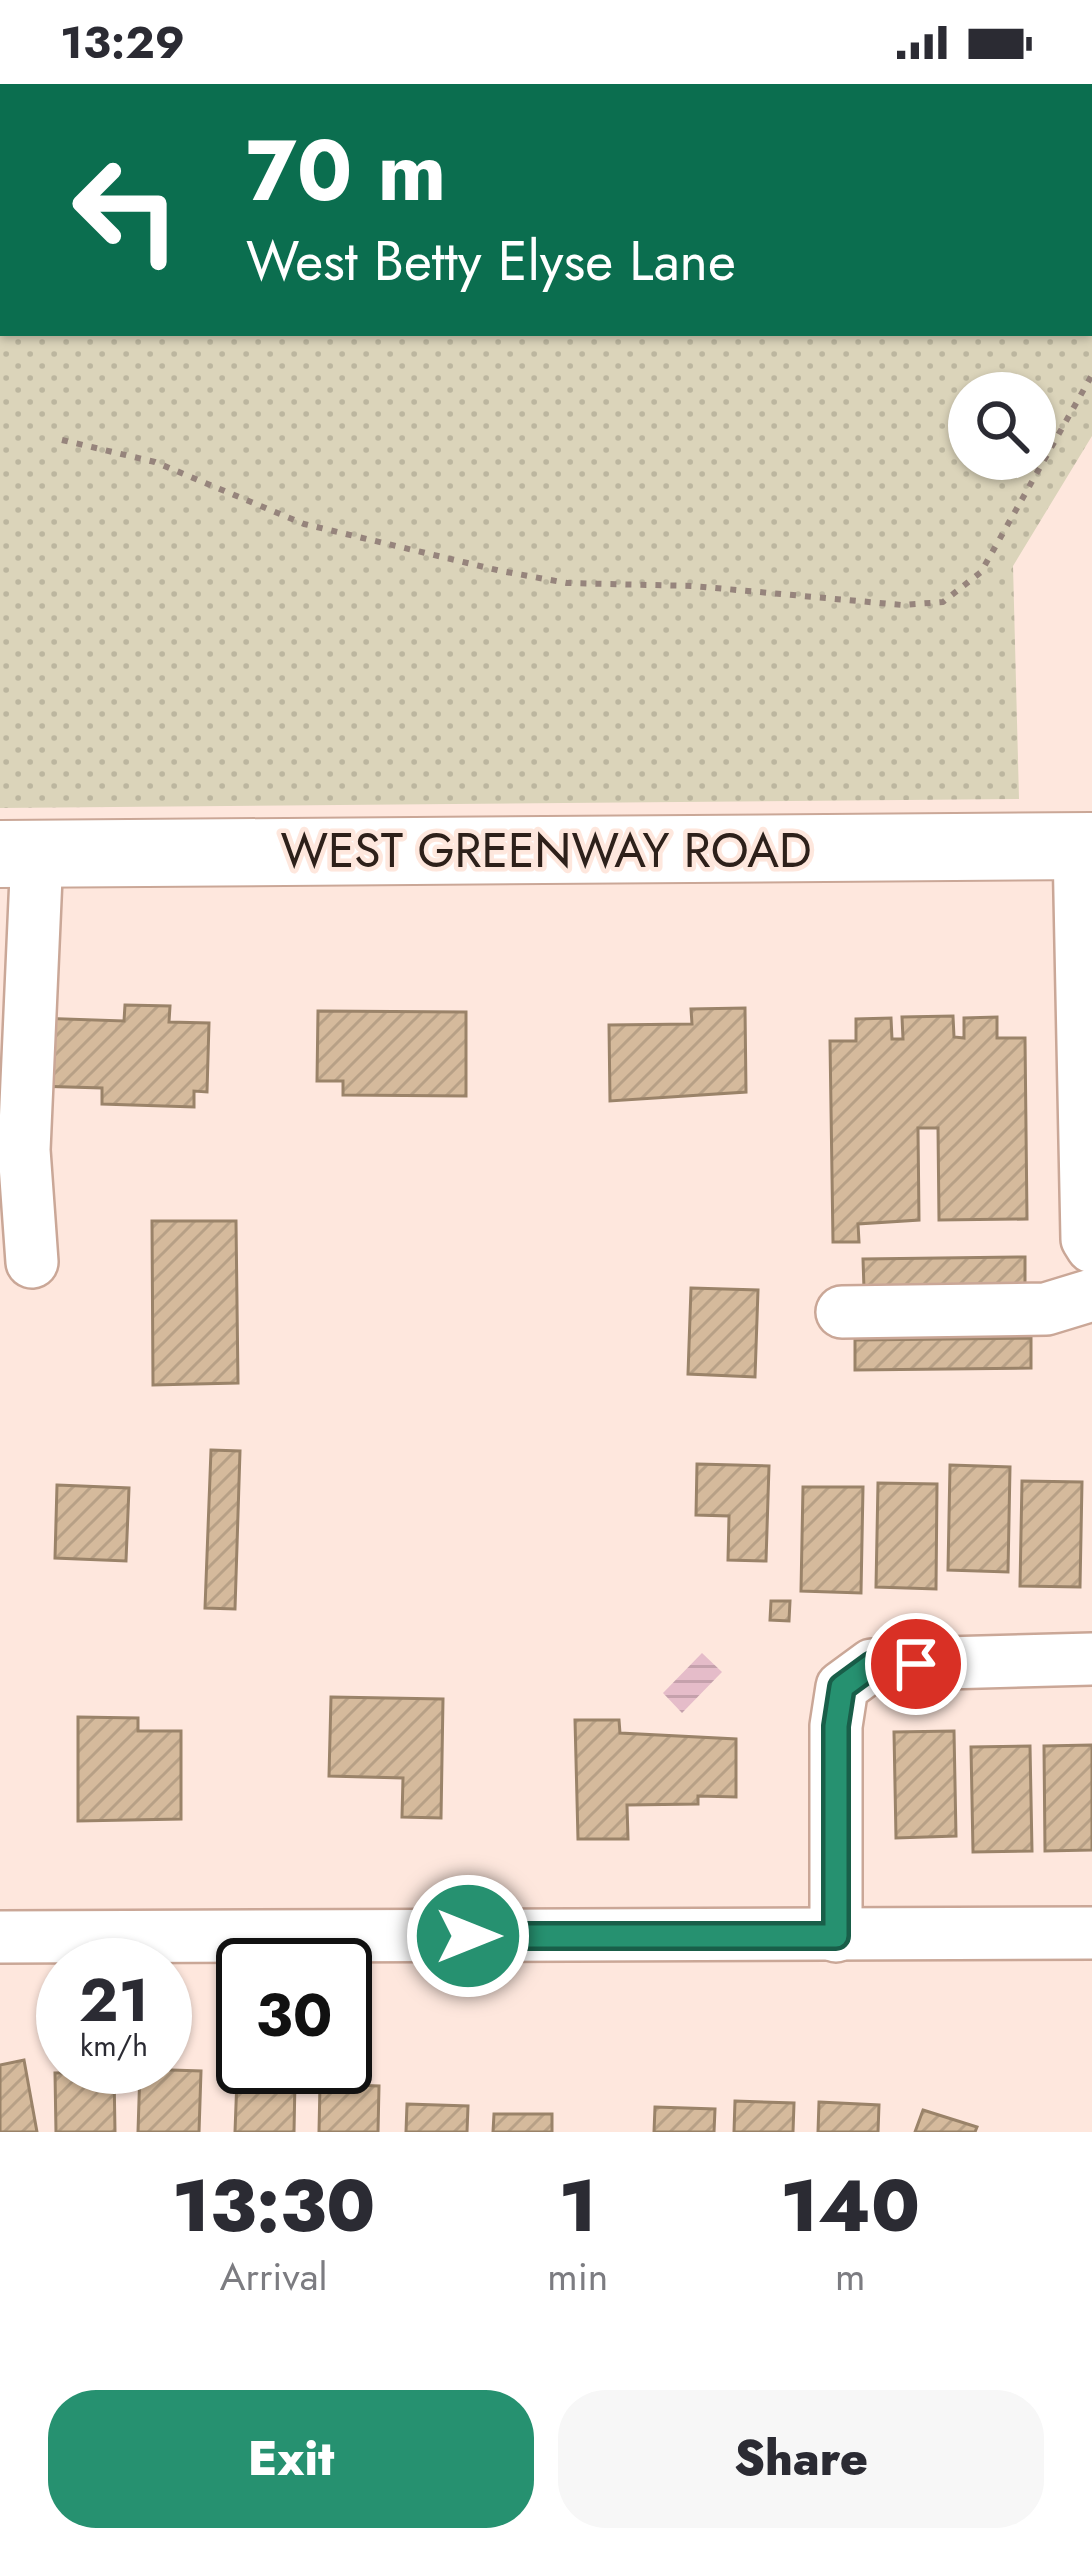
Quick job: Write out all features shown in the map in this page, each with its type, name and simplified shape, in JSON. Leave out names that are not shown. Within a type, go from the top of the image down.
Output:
[{"type":"main road","name":"WEST GREENWAY ROAD","points":[[19,854],[1086,846]]},
{"type":"street","points":[[1086,846],[1087,1239],[1092,1247]]},
{"type":"street","points":[[19,854],[23,1150],[32,1262]]},
{"type":"street","points":[[842,1312],[1046,1309],[1092,1295]]},
{"type":"street","points":[[836,1936],[836,1726],[842,1687],[872,1665],[1092,1659]]},
{"type":"street","points":[[0,1937],[1092,1933]]},
{"type":"path","points":[[62,440],[155,462],[304,524],[501,571],[568,583],[693,586],[902,605],[943,602],[981,572],[1092,375]]},
{"type":"shaded area","points":[[0,336],[1092,336],[1092,436],[1013,566],[1019,799],[0,808]]},
{"type":"shaded area","points":[[702,1653],[722,1672],[682,1713],[663,1693]]},
{"type":"building","points":[[125,1005],[170,1006],[169,1022],[209,1023],[207,1092],[194,1091],[194,1107],[102,1104],[102,1088],[35,1086],[37,1018],[124,1021]]},
{"type":"building","points":[[745,1008],[746,1092],[610,1101],[609,1025],[692,1024],[691,1009]]},
{"type":"building","points":[[318,1011],[466,1012],[466,1096],[343,1095],[343,1081],[317,1081]]},
{"type":"building","points":[[953,1016],[954,1037],[964,1038],[964,1018],[997,1017],[997,1038],[1025,1038],[1027,1219],[939,1220],[938,1128],[918,1128],[919,1220],[858,1224],[859,1242],[833,1242],[830,1041],[856,1041],[856,1019],[891,1018],[892,1039],[903,1039],[902,1017]]},
{"type":"building","points":[[152,1221],[236,1221],[238,1383],[153,1385]]},
{"type":"building","points":[[1025,1257],[1025,1287],[864,1289],[863,1259]]},
{"type":"building","points":[[691,1288],[758,1290],[755,1377],[688,1374]]},
{"type":"building","points":[[1031,1338],[1031,1368],[855,1370],[855,1340]]},
{"type":"building","points":[[211,1450],[240,1451],[235,1609],[205,1608]]},
{"type":"building","points":[[697,1464],[769,1466],[766,1561],[728,1560],[729,1516],[696,1515]]},
{"type":"building","points":[[950,1465],[1010,1467],[1008,1572],[948,1570]]},
{"type":"building","points":[[1022,1481],[1082,1482],[1080,1587],[1020,1586]]},
{"type":"building","points":[[878,1483],[937,1484],[936,1589],[876,1587]]},
{"type":"building","points":[[57,1485],[129,1488],[126,1561],[55,1558]]},
{"type":"building","points":[[803,1487],[863,1487],[861,1593],[801,1591]]},
{"type":"building","points":[[771,1601],[790,1601],[789,1621],[770,1620]]},
{"type":"building","points":[[331,1697],[443,1699],[441,1818],[402,1817],[403,1778],[329,1776]]},
{"type":"building","points":[[78,1717],[138,1718],[138,1731],[181,1731],[181,1819],[78,1821]]},
{"type":"building","points":[[575,1720],[619,1720],[620,1733],[736,1739],[736,1797],[698,1796],[698,1804],[627,1805],[628,1839],[578,1839]]},
{"type":"building","points":[[954,1731],[956,1836],[896,1838],[894,1732]]},
{"type":"building","points":[[1092,1745],[1092,1850],[1045,1851],[1044,1746]]},
{"type":"building","points":[[1030,1746],[1032,1851],[973,1852],[971,1747]]},
{"type":"building","points":[[24,2060],[37,2132],[0,2132],[0,2065]]},
{"type":"building","points":[[192,2071],[201,2071],[199,2132],[138,2132],[139,2094],[192,2094]]},
{"type":"building","points":[[372,2086],[379,2086],[378,2132],[319,2132],[320,2094],[372,2094]]},
{"type":"building","points":[[55,2094],[114,2094],[115,2132],[56,2132]]},
{"type":"building","points":[[236,2094],[295,2094],[294,2132],[235,2132]]},
{"type":"building","points":[[735,2101],[794,2103],[793,2132],[734,2132]]},
{"type":"building","points":[[819,2102],[879,2105],[878,2132],[818,2132]]},
{"type":"building","points":[[407,2104],[468,2106],[467,2132],[406,2132]]},
{"type":"building","points":[[655,2107],[715,2109],[714,2132],[654,2132]]},
{"type":"building","points":[[923,2110],[977,2127],[975,2132],[915,2132]]},
{"type":"building","points":[[494,2114],[552,2114],[552,2132],[493,2132]]},
{"type":"route","points":[[468,1936],[836,1936],[836,1726],[842,1687],[872,1665],[916,1664]]}]
